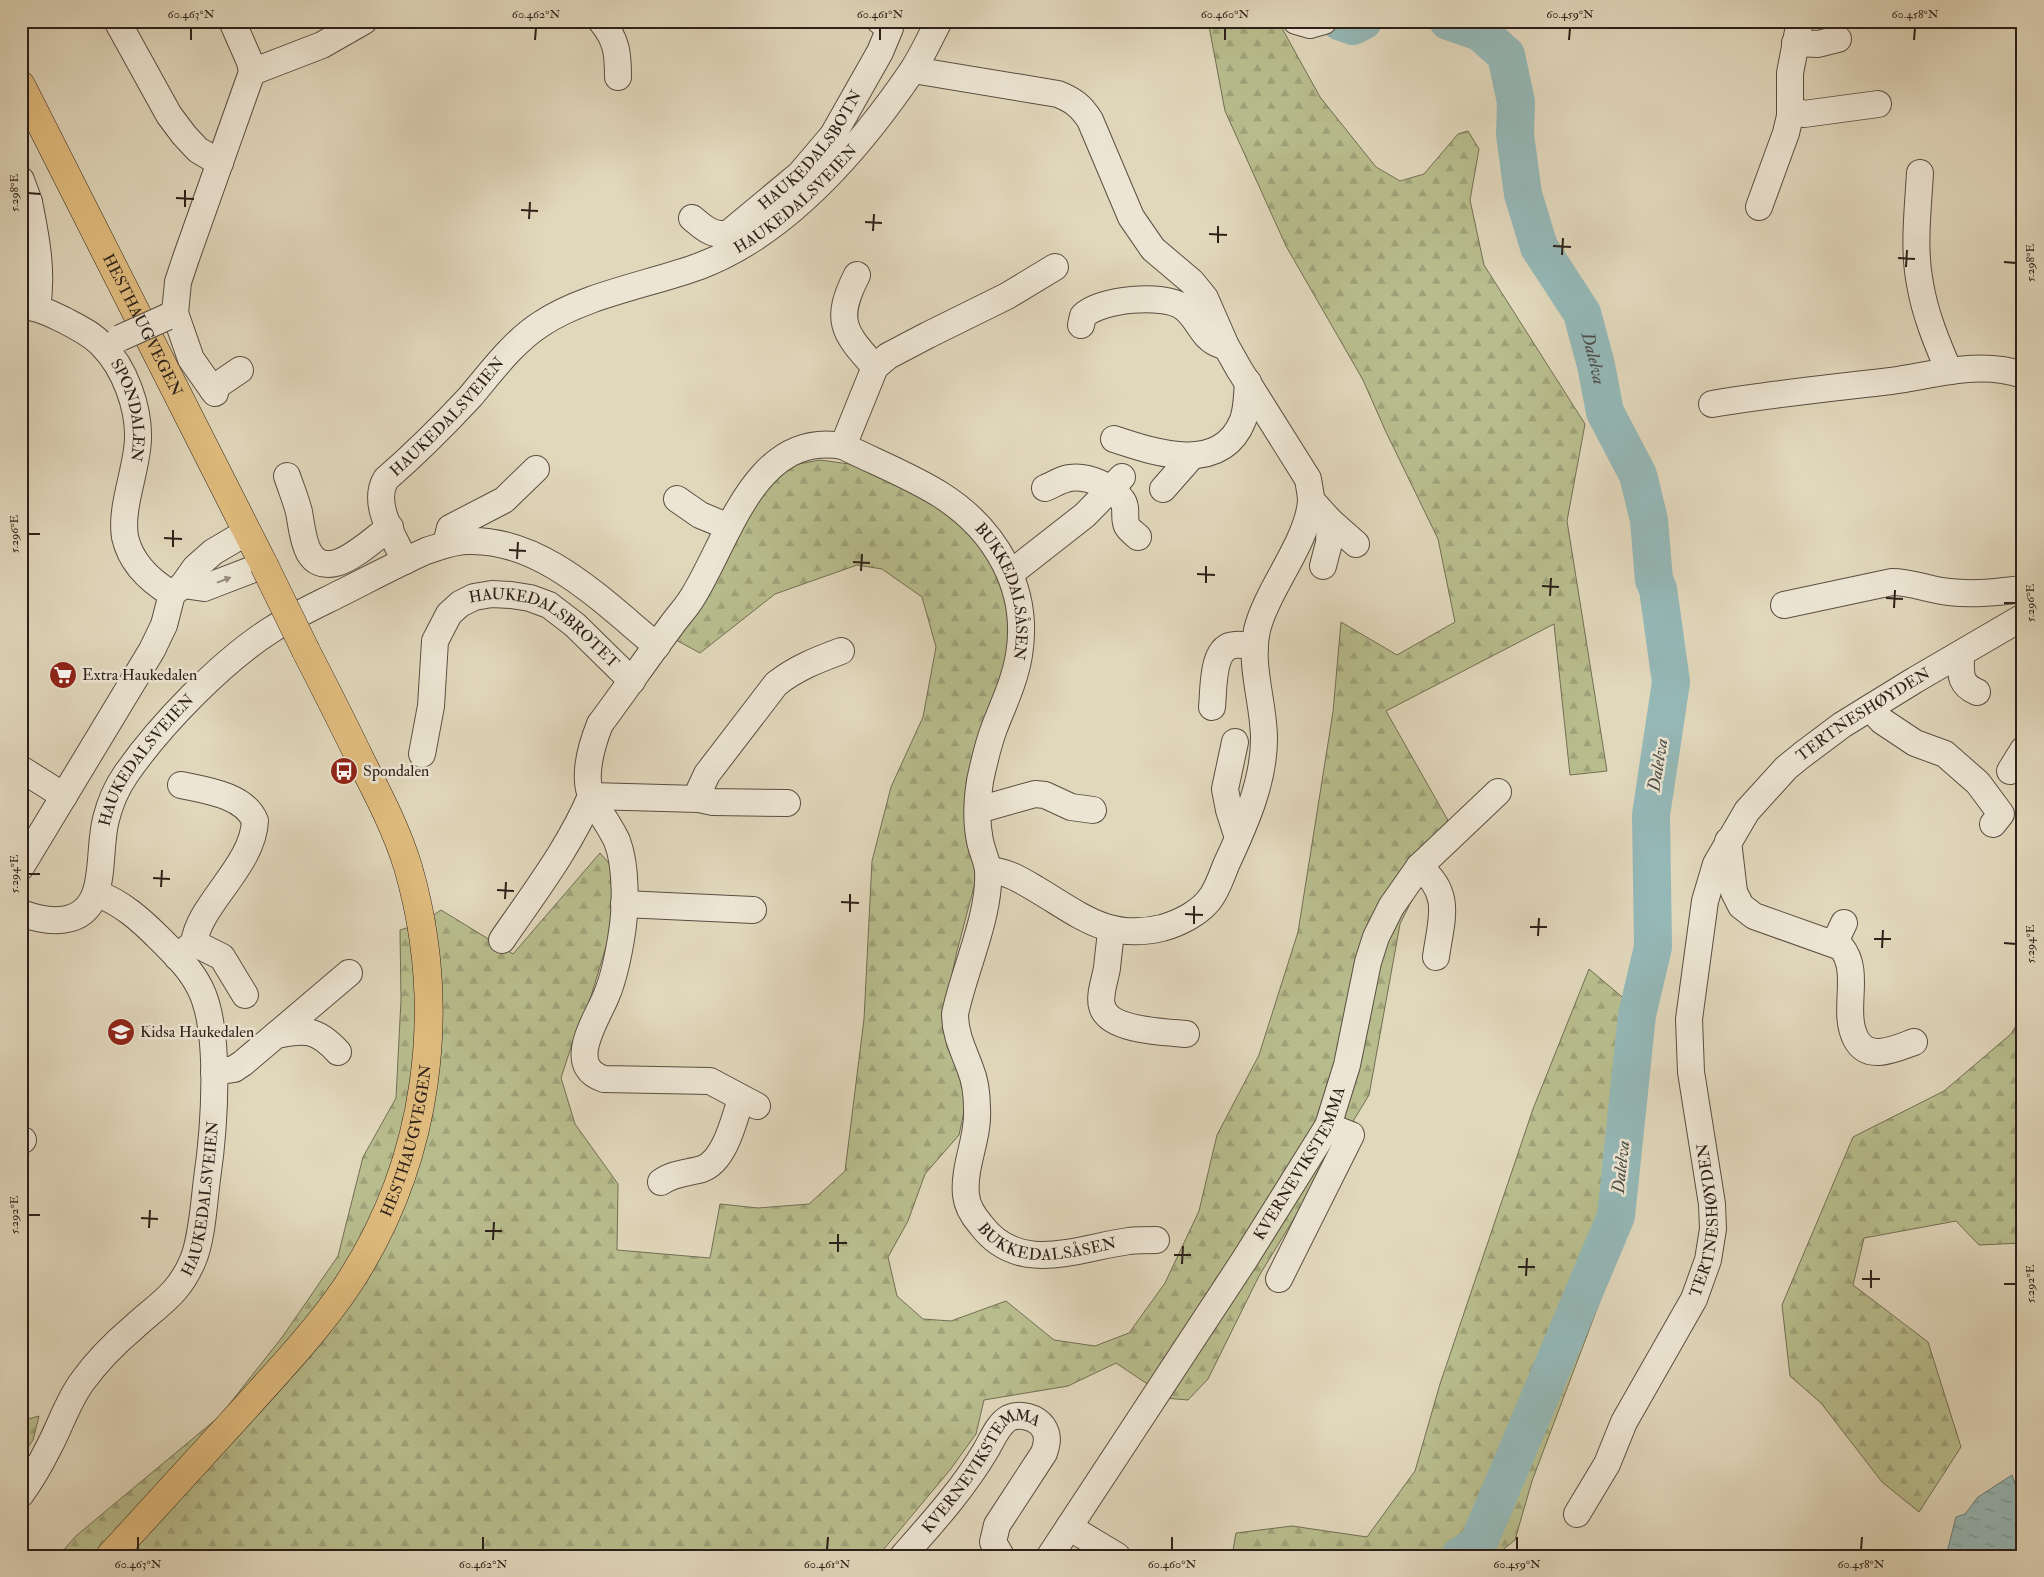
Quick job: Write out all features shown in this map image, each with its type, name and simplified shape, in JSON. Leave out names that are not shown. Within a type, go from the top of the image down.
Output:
[{"type":"main road","name":"HESTHAUGVEGEN","points":[[21,85],[264,565],[387,815],[407,865],[417,901],[425,945],[430,1002],[430,1036],[422,1103],[407,1160],[379,1230],[347,1286],[322,1321],[287,1362],[110,1556]]},
{"type":"street","points":[[118,21],[169,115],[198,150],[220,163]]},
{"type":"street","points":[[232,21],[250,62],[252,72],[178,282],[171,315],[191,359],[214,391],[240,370]]},
{"type":"street","points":[[252,72],[322,45],[364,21]]},
{"type":"street","points":[[601,21],[608,30],[619,56],[618,77]]},
{"type":"street","name":"HAUKEDALSBOTN","points":[[692,218],[708,231],[723,234],[729,233],[800,174],[833,135],[880,52],[890,28],[880,21]]},
{"type":"street","name":"HAUKEDALSVEIEN","points":[[21,913],[50,921],[71,918],[81,914],[89,906],[96,893],[106,819],[123,778],[138,756],[171,718],[220,671],[271,630],[308,609],[405,561],[380,498],[381,488],[386,479],[439,431],[524,338],[541,323],[595,299],[700,266],[728,254],[749,242],[772,225],[813,190],[849,154],[913,70],[939,21]]},
{"type":"street","points":[[1296,21],[1310,25],[1324,21]]},
{"type":"street","points":[[1759,207],[1786,134],[1790,109],[1790,72],[1798,32],[1818,44],[1838,39]]},
{"type":"street","points":[[913,70],[1058,94],[1082,107],[1090,120],[1131,217],[1153,249],[1192,282],[1205,298],[1226,346],[1309,489],[1330,520],[1356,544]]},
{"type":"street","points":[[1790,109],[1804,114],[1878,104]]},
{"type":"street","points":[[1920,173],[1917,240],[1920,283],[1930,321],[1949,371]]},
{"type":"street","name":"SPONDALEN","points":[[24,194],[37,242],[40,290],[29,307],[111,342],[129,389],[138,422],[137,460],[124,523],[127,544],[139,568],[148,578],[178,590]]},
{"type":"street","points":[[843,446],[876,367],[888,356],[1006,296],[1055,267]]},
{"type":"street","points":[[857,274],[847,294],[844,307],[845,325],[854,343],[876,367]]},
{"type":"street","points":[[1081,325],[1083,316],[1095,308],[1147,298],[1163,299],[1184,308],[1193,316],[1208,339],[1226,346]]},
{"type":"street","points":[[111,342],[171,315]]},
{"type":"street","points":[[1712,404],[1759,396],[1904,379],[1949,371],[1985,368],[2023,375]]},
{"type":"street","points":[[1114,439],[1150,451],[1192,456],[1208,454],[1224,445],[1235,435],[1243,420],[1248,382]]},
{"type":"street","name":"BUKKEDALSÅSEN","points":[[657,646],[692,598],[751,489],[762,475],[786,456],[811,447],[843,446],[926,487],[956,506],[972,519],[987,536],[1011,573],[1018,595],[1021,614],[1019,656],[1010,688],[985,756],[980,783],[978,810],[980,840],[988,870],[986,896],[955,1014],[955,1028],[971,1069],[977,1111],[966,1175],[966,1196],[973,1215],[999,1243],[1014,1251],[1034,1256],[1088,1250],[1130,1241],[1156,1240]]},
{"type":"street","points":[[1163,490],[1192,456]]},
{"type":"street","points":[[446,544],[450,528],[504,500],[536,469]]},
{"type":"street","points":[[287,476],[298,510],[308,553],[320,563],[336,563],[346,559],[390,527]]},
{"type":"street","points":[[1045,488],[1069,478],[1078,477],[1116,483]]},
{"type":"street","points":[[926,487],[929,482],[960,486],[983,504]]},
{"type":"street","points":[[1116,483],[1125,506],[1128,527],[1138,537]]},
{"type":"street","points":[[1011,573],[1085,515],[1116,483]]},
{"type":"street","points":[[988,870],[1009,874],[1090,921],[1110,930],[1141,932],[1176,924],[1194,914],[1212,897],[1238,838],[1256,790],[1264,740],[1263,715],[1255,670],[1257,629],[1305,526],[1309,489]]},
{"type":"street","points":[[677,499],[700,515],[729,528]]},
{"type":"street","points":[[1323,566],[1329,543],[1330,520]]},
{"type":"street","points":[[21,867],[152,650],[178,590],[195,568],[213,552],[247,532]]},
{"type":"street","points":[[405,561],[446,544],[465,541],[485,541],[506,546],[556,567],[583,586],[657,646]]},
{"type":"street","points":[[178,590],[204,588],[264,565]]},
{"type":"street","points":[[1784,605],[1892,582],[1902,582],[1929,589],[1952,592],[2023,589]]},
{"type":"street","name":"HAUKEDALSBROTET","points":[[422,754],[431,706],[435,641],[449,614],[460,604],[474,597],[492,594],[511,595],[530,598],[549,605],[575,625],[632,681]]},
{"type":"street","name":"TERTNESHØYDEN","points":[[1577,1514],[1607,1464],[1624,1422],[1694,1299],[1708,1260],[1713,1229],[1712,1204],[1691,1072],[1689,1018],[1705,901],[1716,864],[1747,811],[1786,768],[1817,743],[1870,708],[2023,618]]},
{"type":"street","points":[[1212,707],[1218,658],[1224,650],[1234,645],[1255,647]]},
{"type":"street","name":"HAUKEDALSBROTET","points":[[657,646],[600,724],[593,741],[589,759],[591,796],[617,841],[622,868],[624,904],[622,938],[616,965],[607,994],[589,1031],[584,1048],[585,1060],[590,1070],[596,1076],[604,1079],[710,1081],[749,1102],[728,1134],[715,1161],[703,1168],[676,1174],[661,1182]]},
{"type":"street","points":[[699,799],[700,789],[707,774],[776,684],[804,665],[841,651]]},
{"type":"street","points":[[1961,654],[1961,677],[1967,688],[1977,692]]},
{"type":"street","points":[[1870,708],[1882,721],[1915,743],[1945,754],[1978,783],[2000,814],[1993,824]]},
{"type":"street","points":[[1235,742],[1225,788],[1229,810],[1238,838]]},
{"type":"street","points":[[21,769],[64,796]]},
{"type":"street","points":[[181,785],[208,791],[240,804],[253,816],[255,821],[250,843],[186,950],[222,957],[245,995]]},
{"type":"street","name":"KVERNEVIKSTEMMA","points":[[1050,1556],[1245,1259],[1328,1126],[1348,1065],[1368,962],[1373,945],[1391,907],[1418,867],[1498,792]]},
{"type":"street","points":[[978,810],[1035,794],[1042,794],[1071,807],[1093,810]]},
{"type":"street","points":[[502,940],[566,846],[591,796],[699,799],[722,802],[787,802]]},
{"type":"street","points":[[1728,841],[1734,892],[1741,906],[1754,916],[1839,934],[1842,947],[1848,956],[1849,1018],[1851,1031],[1857,1043],[1865,1051],[1877,1052],[1892,1050],[1914,1042]]},
{"type":"street","points":[[1418,867],[1435,882],[1442,896],[1436,958]]},
{"type":"street","name":"HAUKEDALSVEIEN","points":[[21,1494],[33,1478],[66,1408],[82,1382],[108,1352],[176,1291],[194,1259],[210,1163],[214,1072],[210,1030],[201,990],[191,972],[186,950],[111,899],[96,893]]},
{"type":"street","points":[[624,904],[753,910]]},
{"type":"street","points":[[1110,930],[1101,996],[1102,1008],[1105,1013],[1117,1023],[1141,1029],[1186,1034]]},
{"type":"street","points":[[214,1072],[234,1068],[349,973]]},
{"type":"street","points":[[276,1035],[292,1032],[314,1032],[326,1039],[338,1052]]},
{"type":"street","points":[[1279,1279],[1351,1135],[1328,1126]]},
{"type":"street","name":"KVERNEVIKSTEMMA","points":[[903,1556],[951,1501],[981,1459],[1001,1424],[1009,1418],[1027,1416],[1038,1421],[1043,1427],[1048,1442],[1044,1453],[997,1525],[993,1542],[1001,1556]]},
{"type":"street","points":[[1069,1527],[1117,1556]]},
{"type":"green space","points":[[1208,21],[1278,21],[1320,97],[1376,167],[1400,181],[1424,174],[1458,134],[1468,131],[1479,149],[1470,200],[1484,265],[1585,424],[1567,521],[1607,771],[1570,775],[1554,624],[1386,711],[1450,824],[1400,924],[1369,1095],[1259,1276],[1208,1379],[1188,1400],[1165,1398],[1116,1363],[1068,1386],[984,1400],[976,1434],[950,1470],[878,1556],[58,1556],[77,1535],[220,1416],[283,1336],[338,1256],[363,1157],[396,1098],[401,1000],[400,930],[420,924],[441,910],[513,954],[600,853],[613,868],[618,907],[588,1006],[572,1044],[561,1078],[575,1124],[618,1184],[617,1250],[710,1258],[720,1204],[758,1208],[809,1204],[845,1171],[864,1019],[872,861],[891,787],[923,717],[936,647],[922,597],[882,569],[857,565],[775,594],[700,653],[676,640],[767,485],[788,466],[820,460],[849,464],[921,494],[961,522],[985,552],[1013,607],[1009,664],[967,807],[976,879],[956,955],[944,1017],[947,1047],[965,1083],[965,1107],[959,1135],[925,1174],[908,1221],[888,1257],[897,1296],[923,1319],[951,1321],[1006,1301],[1054,1340],[1095,1346],[1129,1333],[1165,1283],[1199,1211],[1217,1135],[1259,1055],[1298,932],[1333,712],[1341,622],[1397,655],[1455,622],[1438,539],[1363,380],[1286,246],[1225,111]]},
{"type":"green space","points":[[1589,969],[1646,1017],[1639,1132],[1617,1256],[1532,1481],[1515,1540],[1495,1556],[1232,1556],[1236,1533],[1292,1526],[1367,1537],[1415,1471],[1440,1384],[1533,1109]]},
{"type":"green space","points":[[2023,1014],[2023,1243],[1979,1245],[1956,1221],[1864,1238],[1853,1285],[1928,1342],[1961,1447],[1919,1512],[1882,1482],[1821,1403],[1790,1376],[1782,1305],[1853,1137],[1944,1091],[2011,1034]]},
{"type":"green space","points":[[39,1416],[33,1440],[21,1457],[21,1421]]},
{"type":"water","points":[[2012,1475],[2023,1508],[2023,1556],[1946,1556],[1956,1517],[1965,1514],[1978,1497]]},
{"type":"waterway","name":"Dalelva","points":[[1339,21],[1353,26],[1363,21]]},
{"type":"waterway","name":"Dalelva","points":[[1448,21],[1480,32],[1506,55],[1516,102],[1515,135],[1523,194],[1539,247],[1582,313],[1596,365],[1605,412],[1638,475],[1649,520],[1654,580],[1658,589],[1671,682],[1651,815],[1653,947],[1637,1015],[1616,1216],[1478,1544],[1460,1556]]},
{"type":"place","name":"Extra Haukedalen","points":[[63,675]]},
{"type":"place","name":"Spondalen","points":[[344,771]]},
{"type":"place","name":"Kidsa Haukedalen","points":[[121,1032]]}]
